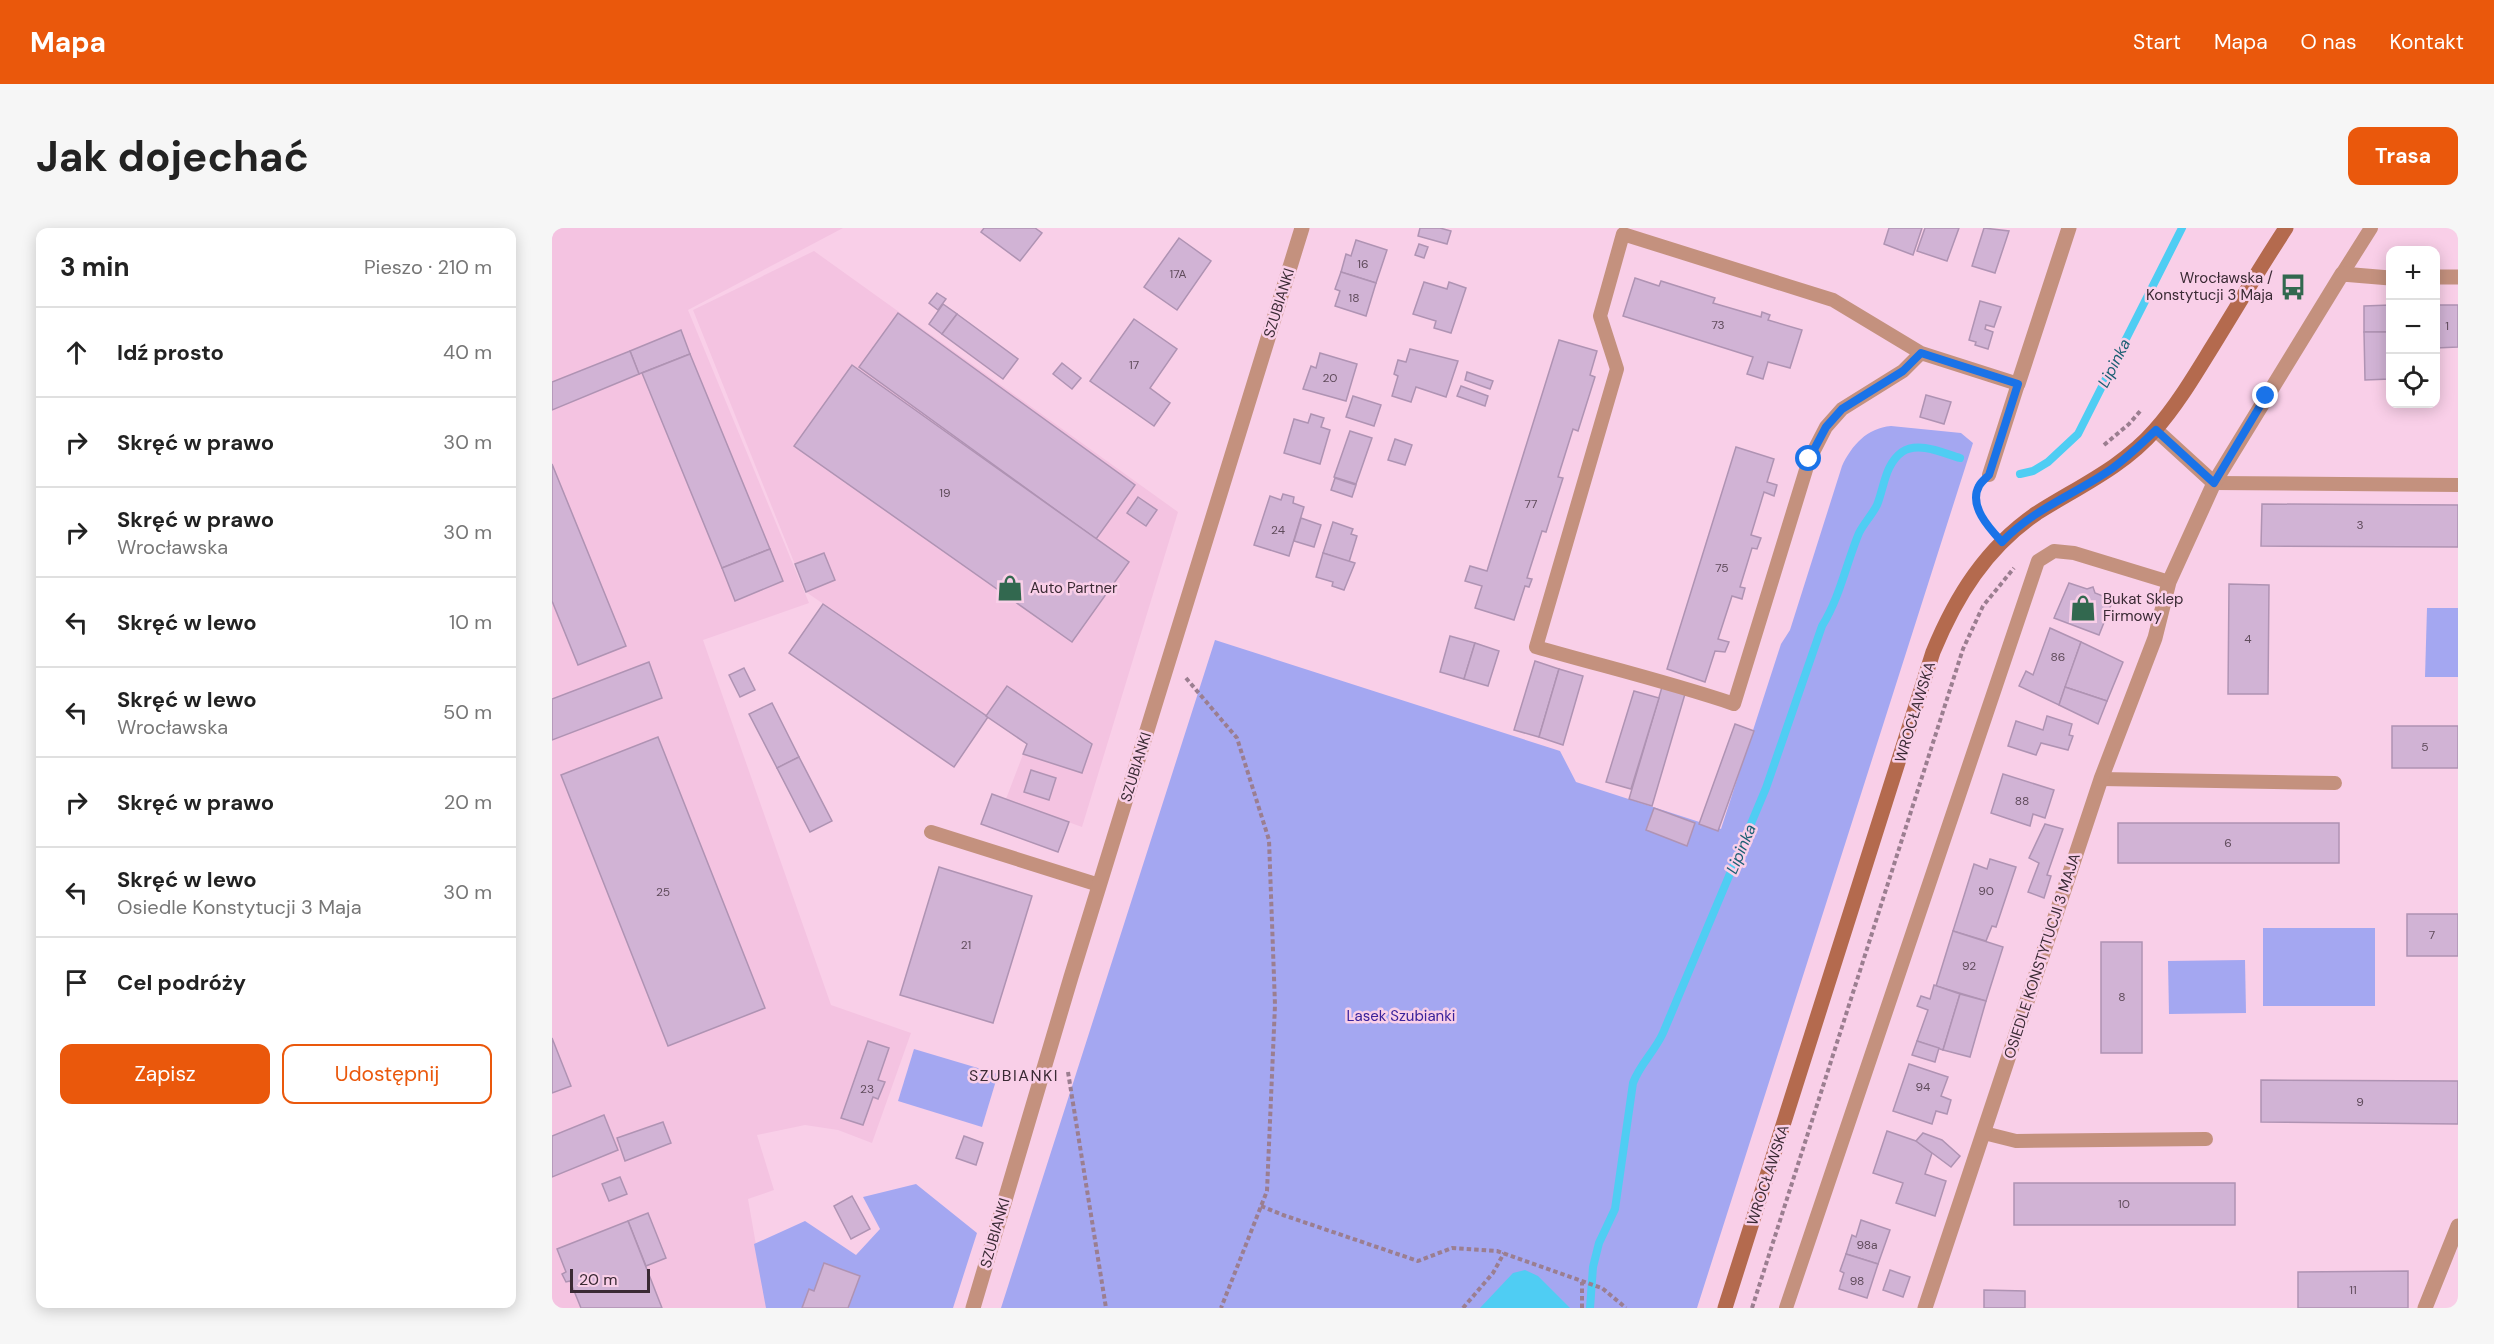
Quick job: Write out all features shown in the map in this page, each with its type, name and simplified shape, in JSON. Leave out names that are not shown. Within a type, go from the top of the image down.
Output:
[{"type":"street","name":"SZUBIANKI","points":[[973,1308],[1099,885],[1302,228]]},
{"type":"street","points":[[2018,384],[2069,228]]},
{"type":"street","name":"WROCŁAWSKA","points":[[1725,1308],[1933,652],[1946,620],[1963,589],[1985,559],[2002,542],[2038,513],[2110,470],[2156,430],[2179,398],[2286,228]]},
{"type":"street","points":[[2342,274],[2386,278]]},
{"type":"street","name":"OSIEDLE KONSTYTUCJI 3 MAJA","points":[[1925,1308],[2101,779],[2155,638],[2169,582],[2214,483],[2342,274]]},
{"type":"street","points":[[2440,277],[2458,277]]},
{"type":"street","points":[[2156,430],[2214,483]]},
{"type":"street","points":[[2425,1308],[2458,1226]]},
{"type":"lane","points":[[2342,274],[2371,228]]},
{"type":"lane","points":[[1921,353],[1903,371],[1842,409],[1826,427],[1809,459],[1734,704],[1677,685],[1536,647],[1617,369],[1600,316],[1623,234],[1833,300],[1921,353],[2018,384],[1989,475]]},
{"type":"lane","points":[[2214,483],[2458,484]]},
{"type":"lane","points":[[1786,1308],[2038,561],[2054,552],[2074,553],[2169,582]]},
{"type":"lane","points":[[2101,779],[2335,783]]},
{"type":"lane","points":[[931,832],[1099,885]]},
{"type":"lane","points":[[1984,1133],[2016,1142],[2206,1139]]},
{"type":"path","points":[[1989,475],[1979,485],[1978,505],[1982,518],[2002,542]]},
{"type":"path","points":[[1185,678],[1237,738],[1269,840],[1275,1005],[1267,1191],[1221,1308]]},
{"type":"path","points":[[1068,1072],[1106,1308]]},
{"type":"path","points":[[1261,1206],[1418,1261],[1452,1248],[1497,1251],[1598,1287],[1626,1308]]},
{"type":"path","points":[[1463,1308],[1493,1273],[1504,1254]]},
{"type":"path","points":[[1582,1308],[1585,1282]]},
{"type":"shaded area","points":[[552,228],[843,228],[688,310],[809,603],[703,640],[831,1005],[911,1033],[872,1143],[838,1130],[805,1125],[757,1135],[774,1190],[748,1199],[767,1308],[552,1308]]},
{"type":"shaded area","points":[[814,251],[1178,512],[1082,827],[1006,799],[1027,744],[806,592],[693,310]]},
{"type":"shaded area","points":[[1525,1270],[1538,1276],[1570,1308],[1480,1308],[1513,1273]]},
{"type":"green space","name":"Lasek Szubianki","points":[[1891,426],[1961,433],[1973,443],[1697,1308],[1001,1308],[1215,640],[1560,751],[1576,782],[1721,829],[1781,644],[1790,630],[1842,466],[1850,451],[1861,439],[1875,430]]},
{"type":"green space","points":[[2427,608],[2458,608],[2458,677],[2425,677]]},
{"type":"green space","points":[[2263,928],[2375,928],[2375,1006],[2263,1006]]},
{"type":"green space","points":[[2245,960],[2246,1013],[2169,1014],[2168,961]]},
{"type":"green space","points":[[914,1049],[998,1074],[982,1127],[898,1101]]},
{"type":"green space","points":[[916,1184],[977,1233],[953,1308],[766,1308],[754,1244],[805,1221],[856,1255],[880,1229],[863,1197]]},
{"type":"building","points":[[984,228],[1035,228],[1042,233],[1020,261],[981,232]]},
{"type":"building","points":[[1420,228],[1440,228],[1451,231],[1447,244],[1418,236]]},
{"type":"building","points":[[1889,228],[1922,228],[1913,255],[1884,244]]},
{"type":"building","points":[[1925,228],[1959,228],[1947,261],[1917,251]]},
{"type":"building","points":[[1984,228],[2009,231],[1995,273],[1972,266]]},
{"type":"building","points":[[1179,238],[1211,261],[1177,310],[1144,287]]},
{"type":"building","points":[[1356,240],[1387,250],[1376,283],[1341,272],[1346,254],[1351,256]]},
{"type":"building","points":[[1419,244],[1428,247],[1424,258],[1415,255]]},
{"type":"building","points":[[1341,272],[1376,283],[1366,316],[1335,306],[1340,291],[1335,289]]},
{"type":"building","points":[[1635,278],[1659,286],[1661,281],[1715,298],[1713,303],[1761,317],[1762,312],[1770,315],[1768,320],[1802,330],[1790,368],[1768,362],[1763,379],[1747,374],[1753,357],[1623,316]]},
{"type":"building","points":[[1424,282],[1447,289],[1449,282],[1466,288],[1451,333],[1434,328],[1436,321],[1413,314]]},
{"type":"building","points":[[937,293],[946,299],[938,310],[929,303]]},
{"type":"building","points":[[1980,301],[2001,307],[1994,327],[1986,325],[1985,329],[1993,332],[1988,349],[1975,345],[1976,342],[1969,340]]},
{"type":"building","points":[[943,304],[957,314],[942,334],[929,324]]},
{"type":"building","points":[[2386,305],[2386,332],[2364,332],[2364,306]]},
{"type":"building","points":[[2440,305],[2458,305],[2458,347],[2440,348]]},
{"type":"building","points":[[898,313],[1135,485],[1096,539],[859,367]]},
{"type":"building","points":[[957,314],[1018,359],[1003,379],[942,334]]},
{"type":"building","points":[[1134,319],[1177,349],[1150,388],[1170,403],[1154,426],[1090,381]]},
{"type":"building","points":[[681,330],[690,354],[639,374],[630,351]]},
{"type":"building","points":[[2364,332],[2386,332],[2386,379],[2365,380]]},
{"type":"building","points":[[1559,340],[1597,351],[1590,375],[1595,377],[1578,431],[1573,429],[1558,477],[1563,478],[1546,532],[1542,531],[1527,578],[1532,579],[1529,587],[1525,586],[1514,620],[1475,608],[1482,586],[1465,581],[1470,566],[1487,571]]},
{"type":"building","points":[[1410,349],[1458,361],[1446,397],[1416,387],[1411,402],[1392,396],[1398,376],[1394,374],[1398,360],[1406,362]]},
{"type":"building","points":[[630,351],[639,374],[552,410],[552,382]]},
{"type":"building","points":[[1320,353],[1357,364],[1346,401],[1303,389],[1311,366],[1316,368]]},
{"type":"building","points":[[690,354],[770,549],[722,568],[642,373]]},
{"type":"building","points":[[1062,363],[1081,378],[1072,389],[1053,374]]},
{"type":"building","points":[[852,365],[1129,562],[1072,642],[794,446]]},
{"type":"building","points":[[1467,372],[1493,381],[1490,389],[1465,380]]},
{"type":"building","points":[[1461,386],[1488,396],[1485,406],[1457,396]]},
{"type":"building","points":[[1926,395],[1951,402],[1944,424],[1920,417]]},
{"type":"building","points":[[1353,396],[1381,405],[1374,426],[1346,417]]},
{"type":"building","points":[[1311,414],[1324,418],[1321,427],[1330,430],[1320,464],[1284,453],[1294,419],[1308,423]]},
{"type":"building","points":[[1350,431],[1372,438],[1356,484],[1334,477]]},
{"type":"building","points":[[1395,439],[1412,445],[1405,465],[1388,460]]},
{"type":"building","points":[[1736,447],[1774,459],[1767,482],[1777,485],[1774,496],[1764,492],[1751,535],[1761,538],[1757,549],[1752,548],[1740,587],[1745,588],[1742,599],[1732,596],[1718,639],[1729,642],[1725,652],[1715,651],[1705,682],[1667,669]]},
{"type":"building","points":[[552,464],[626,646],[578,665],[552,601]]},
{"type":"building","points":[[1335,478],[1356,485],[1352,497],[1331,490]]},
{"type":"building","points":[[1283,494],[1294,497],[1293,503],[1304,507],[1289,556],[1254,545],[1270,496],[1281,500]]},
{"type":"building","points":[[1138,497],[1157,510],[1146,526],[1127,513]]},
{"type":"building","points":[[2262,504],[2458,505],[2458,547],[2261,546]]},
{"type":"building","points":[[1301,518],[1321,525],[1314,547],[1294,541]]},
{"type":"building","points":[[1333,522],[1353,529],[1351,534],[1357,536],[1349,562],[1323,553]]},
{"type":"building","points":[[770,549],[783,581],[735,601],[722,568]]},
{"type":"building","points":[[824,553],[835,580],[806,592],[795,564]]},
{"type":"building","points":[[1323,553],[1355,563],[1344,590],[1332,586],[1333,582],[1316,577]]},
{"type":"building","points":[[2069,583],[2087,589],[2093,587],[2095,593],[2113,600],[2099,635],[2054,618]]},
{"type":"building","points":[[2229,584],[2269,585],[2268,694],[2228,694]]},
{"type":"building","points":[[823,604],[988,717],[954,767],[789,653]]},
{"type":"building","points":[[2050,628],[2081,642],[2059,705],[2019,686],[2026,671],[2033,675]]},
{"type":"building","points":[[1450,636],[1475,643],[1464,679],[1440,672]]},
{"type":"building","points":[[2081,642],[2123,662],[2107,701],[2065,687]]},
{"type":"building","points":[[1475,643],[1499,651],[1488,686],[1464,679]]},
{"type":"building","points":[[1535,661],[1559,669],[1539,737],[1514,730]]},
{"type":"building","points":[[649,662],[662,698],[552,740],[552,699]]},
{"type":"building","points":[[744,668],[755,690],[740,697],[729,675]]},
{"type":"building","points":[[1559,669],[1583,676],[1563,745],[1539,737]]},
{"type":"building","points":[[1007,686],[1092,744],[1082,773],[1023,754],[1027,744],[986,716]]},
{"type":"building","points":[[1662,687],[1685,694],[1652,806],[1629,799]]},
{"type":"building","points":[[2065,687],[2107,701],[2098,724],[2059,705]]},
{"type":"building","points":[[1634,691],[1659,698],[1631,789],[1606,782]]},
{"type":"building","points":[[772,703],[799,757],[777,768],[749,714]]},
{"type":"building","points":[[2047,716],[2072,724],[2069,735],[2073,736],[2068,750],[2041,743],[2036,755],[2008,746],[2016,721],[2043,730]]},
{"type":"building","points":[[1735,724],[1754,731],[1718,831],[1699,824]]},
{"type":"building","points":[[2392,726],[2458,726],[2458,768],[2392,768]]},
{"type":"building","points":[[658,737],[765,1008],[668,1046],[561,775]]},
{"type":"building","points":[[799,757],[832,821],[810,832],[777,768]]},
{"type":"building","points":[[1031,770],[1056,778],[1049,800],[1024,792]]},
{"type":"building","points":[[2003,774],[2054,790],[2045,818],[2033,814],[2030,826],[1991,813]]},
{"type":"building","points":[[992,794],[1069,822],[1058,852],[981,824]]},
{"type":"building","points":[[1654,808],[1695,823],[1687,846],[1646,830]]},
{"type":"building","points":[[2118,823],[2339,823],[2339,863],[2118,863]]},
{"type":"building","points":[[2045,824],[2063,829],[2047,875],[2051,876],[2044,898],[2028,892],[2039,863],[2029,858]]},
{"type":"building","points":[[1990,859],[2016,867],[1996,927],[1992,926],[1986,941],[1953,931],[1974,864],[1987,869]]},
{"type":"building","points":[[939,867],[1032,896],[993,1023],[900,995]]},
{"type":"building","points":[[2407,914],[2458,914],[2458,956],[2407,956]]},
{"type":"building","points":[[1953,931],[2003,947],[1986,1001],[1936,986]]},
{"type":"building","points":[[2101,942],[2142,942],[2142,1053],[2101,1053]]},
{"type":"building","points":[[1934,985],[1960,994],[1943,1050],[1917,1041],[1928,1010],[1917,1006],[1921,996],[1930,999]]},
{"type":"building","points":[[1960,994],[1986,1001],[1970,1057],[1943,1050]]},
{"type":"building","points":[[552,1038],[571,1086],[552,1093]]},
{"type":"building","points":[[868,1041],[889,1048],[878,1080],[885,1082],[878,1099],[873,1097],[863,1125],[841,1118]]},
{"type":"building","points":[[1917,1041],[1939,1048],[1935,1062],[1912,1055]]},
{"type":"building","points":[[1909,1064],[1948,1077],[1941,1096],[1951,1100],[1947,1114],[1936,1111],[1932,1124],[1893,1111]]},
{"type":"building","points":[[2261,1080],[2458,1081],[2458,1124],[2261,1122]]},
{"type":"building","points":[[604,1115],[618,1150],[552,1177],[552,1136]]},
{"type":"building","points":[[663,1122],[671,1143],[625,1161],[617,1138]]},
{"type":"building","points":[[1887,1131],[1916,1141],[1932,1153],[1925,1174],[1946,1181],[1935,1216],[1896,1203],[1903,1183],[1873,1173]]},
{"type":"building","points":[[1923,1133],[1942,1140],[1960,1156],[1951,1167],[1916,1141]]},
{"type":"building","points":[[964,1136],[983,1143],[976,1165],[956,1158]]},
{"type":"building","points":[[620,1177],[627,1194],[609,1201],[602,1184]]},
{"type":"building","points":[[2014,1183],[2235,1183],[2235,1225],[2014,1225]]},
{"type":"building","points":[[852,1196],[870,1229],[851,1239],[834,1206]]},
{"type":"building","points":[[648,1213],[666,1258],[646,1266],[628,1221]]},
{"type":"building","points":[[1861,1220],[1890,1230],[1878,1264],[1846,1254],[1852,1235],[1856,1237]]},
{"type":"building","points":[[628,1221],[662,1308],[581,1308],[570,1281],[566,1282],[562,1274],[566,1272],[557,1249]]},
{"type":"building","points":[[1846,1254],[1878,1264],[1867,1298],[1839,1289],[1844,1273],[1840,1271]]},
{"type":"building","points":[[824,1263],[860,1276],[848,1308],[802,1308],[809,1289],[814,1291]]},
{"type":"building","points":[[1890,1270],[1910,1277],[1903,1297],[1883,1290]]},
{"type":"building","points":[[2408,1271],[2408,1308],[2298,1308],[2298,1272]]},
{"type":"building","points":[[1984,1290],[2025,1291],[2025,1308],[1984,1308]]},
{"type":"waterway","name":"Lipinka","points":[[2020,474],[2033,471],[2048,462],[2078,434],[2182,228]]},
{"type":"waterway","name":"Lipinka","points":[[1590,1308],[1593,1267],[1599,1243],[1615,1209],[1633,1083],[1663,1033],[1766,788],[1822,626],[1838,592],[1859,533],[1877,505],[1892,463],[1902,452],[1908,449],[1923,448],[1960,458]]},
{"type":"place","name":"Wrocławska / Konstytucji 3 Maja","points":[[2293,287]]},
{"type":"place","name":"Auto Partner","points":[[1010,588]]},
{"type":"place","name":"Bukat Sklep Firmowy","points":[[2083,608]]},
{"type":"district","name":"SZUBIANKI","points":[[1014,1075]]},
{"type":"route","points":[[1809,459],[1826,427],[1842,409],[1903,371],[1921,353],[2018,384],[1989,475],[1979,485],[1977,492],[1982,518],[2002,542],[2011,532],[2038,513],[2110,470],[2156,430],[2214,483],[2266,396]]}]
